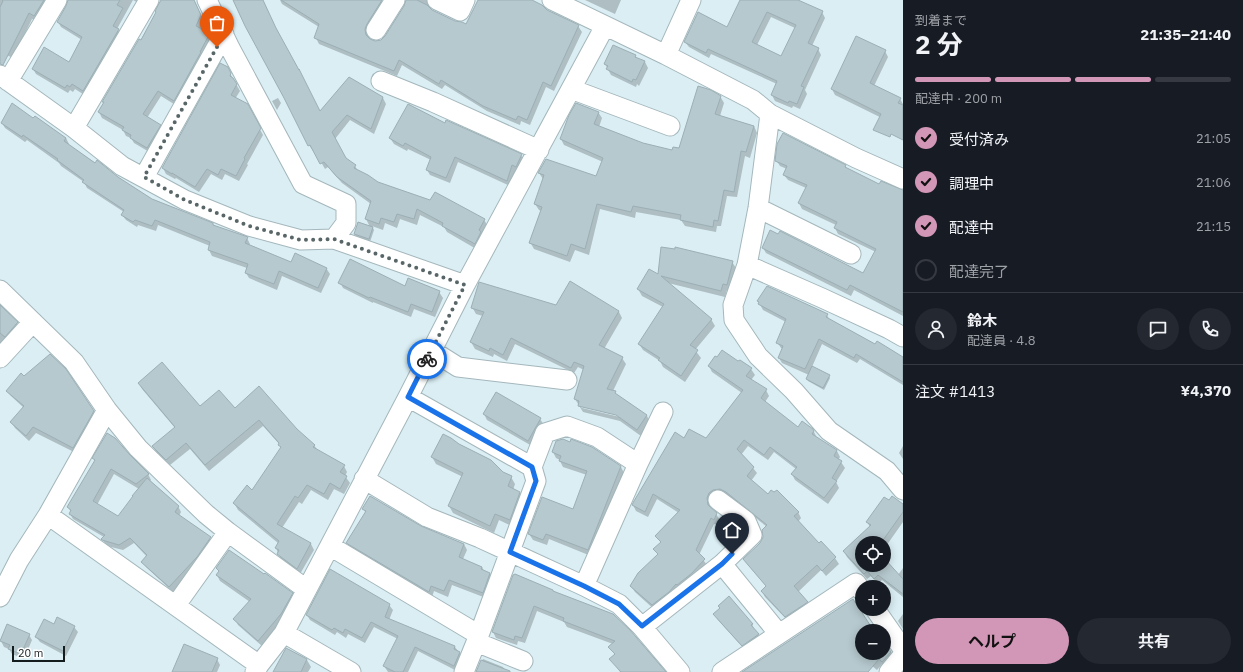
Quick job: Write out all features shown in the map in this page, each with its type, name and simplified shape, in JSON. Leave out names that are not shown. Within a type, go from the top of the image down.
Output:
[{"type":"street","points":[[57,0],[4,78],[74,128],[122,166],[185,200],[249,226],[301,240],[334,239],[465,285]]},
{"type":"street","points":[[74,128],[150,0]]},
{"type":"street","points":[[207,0],[230,48],[303,184],[346,204],[346,223],[334,239]]},
{"type":"street","points":[[376,30],[396,0]]},
{"type":"street","points":[[437,0],[460,11],[466,0]]},
{"type":"street","points":[[552,0],[666,55],[753,100],[770,114],[856,158],[903,179]]},
{"type":"street","points":[[666,55],[691,0]]},
{"type":"street","points":[[48,515],[176,605],[257,668],[284,633],[465,285],[605,26]]},
{"type":"street","points":[[144,177],[224,34]]},
{"type":"street","points":[[381,81],[433,102],[538,150]]},
{"type":"street","points":[[571,89],[670,126]]},
{"type":"street","points":[[770,114],[758,208],[747,265],[733,305],[734,320],[758,356],[794,390],[829,431],[887,471],[903,490]]},
{"type":"street","points":[[758,208],[851,254]]},
{"type":"street","points":[[747,265],[903,337]]},
{"type":"street","points":[[0,290],[74,362],[107,410],[138,448],[206,514],[306,589]]},
{"type":"street","points":[[0,358],[33,322]]},
{"type":"street","points":[[432,350],[458,367],[567,380]]},
{"type":"street","points":[[408,397],[532,467]]},
{"type":"street","points":[[0,597],[19,560],[48,515],[107,410]]},
{"type":"street","points":[[584,586],[638,464],[663,412]]},
{"type":"street","points":[[464,672],[536,481],[532,467],[545,433],[567,426],[597,437],[638,464]]},
{"type":"street","points":[[364,479],[427,518],[480,538],[584,586],[619,604],[642,626],[680,672]]},
{"type":"street","points":[[642,626],[722,564],[752,535],[746,521],[718,500]]},
{"type":"street","points":[[176,605],[228,532]]},
{"type":"street","points":[[330,546],[477,638],[523,661]]},
{"type":"street","points":[[722,564],[779,634]]},
{"type":"street","points":[[722,672],[855,584]]},
{"type":"street","points":[[880,616],[903,649]]},
{"type":"street","points":[[284,633],[351,672]]},
{"type":"street","points":[[890,672],[903,656]]},
{"type":"building","points":[[2,0],[44,0],[34,16],[29,13],[3,65],[0,64],[0,7],[3,1]]},
{"type":"building","points":[[68,0],[120,0],[117,5],[123,8],[113,26],[119,29],[83,91],[72,84],[70,87],[67,85],[65,88],[32,69],[44,47],[69,62],[82,37],[57,22]]},
{"type":"building","points":[[161,0],[194,0],[201,15],[196,26],[210,33],[174,101],[158,91],[143,114],[161,125],[147,148],[130,138],[131,135],[122,130],[124,127],[98,112],[104,102],[102,102],[139,39],[141,40]]},
{"type":"building","points":[[233,0],[263,0],[276,28],[320,111],[349,77],[383,97],[371,129],[347,115],[332,132],[346,158],[356,165],[354,168],[378,182],[430,200],[435,192],[485,219],[479,230],[481,232],[475,244],[442,226],[443,223],[417,209],[414,219],[397,214],[394,222],[381,218],[379,224],[365,219],[371,201],[337,177],[324,162],[320,164],[310,145],[308,146],[245,26]]},
{"type":"building","points":[[281,0],[382,0],[365,29],[366,35],[375,41],[381,40],[385,36],[404,6],[406,0],[417,0],[427,5],[432,10],[455,21],[466,24],[478,0],[532,0],[542,5],[547,10],[579,25],[551,86],[543,82],[527,120],[518,116],[516,120],[483,106],[441,80],[439,84],[399,60],[394,71],[314,38],[319,24]]},
{"type":"building","points":[[740,0],[798,0],[823,11],[808,43],[819,48],[801,86],[804,87],[797,104],[789,101],[788,103],[771,95],[777,81],[708,49],[706,53],[684,42],[698,12],[727,27]],"holes":[[[767,12],[796,25],[781,56],[752,42]]]},
{"type":"building","points":[[856,36],[886,50],[870,83],[901,98],[898,103],[903,105],[903,140],[891,134],[890,137],[873,130],[881,114],[831,89]]},
{"type":"building","points":[[613,45],[636,55],[635,57],[645,61],[636,80],[633,79],[632,82],[606,69],[608,66],[604,64]]},
{"type":"building","points":[[220,63],[228,67],[231,73],[230,76],[237,84],[231,95],[248,104],[261,128],[244,158],[245,159],[236,176],[221,169],[218,175],[207,169],[195,187],[162,168]]},
{"type":"building","points":[[698,86],[711,90],[721,96],[715,114],[754,126],[746,152],[741,151],[734,192],[724,190],[718,221],[714,220],[713,227],[680,220],[681,215],[633,206],[631,212],[597,204],[585,249],[571,244],[567,256],[529,243],[542,207],[534,204],[544,175],[538,173],[546,159],[596,176],[603,158],[560,139],[569,115],[576,103],[599,112],[594,124],[643,143],[672,150],[673,147],[679,148]]},
{"type":"building","points":[[12,103],[33,118],[35,116],[66,138],[64,141],[95,163],[97,160],[118,177],[152,199],[213,223],[213,225],[248,237],[245,243],[291,262],[295,253],[327,268],[318,288],[279,271],[274,284],[245,273],[248,264],[208,250],[210,242],[155,220],[152,226],[135,220],[133,222],[121,215],[124,210],[82,182],[84,180],[57,160],[58,159],[23,135],[22,137],[1,123]]},
{"type":"building","points":[[408,104],[445,123],[446,120],[522,154],[516,167],[512,165],[507,181],[455,157],[446,178],[426,170],[431,157],[405,143],[403,146],[389,138]]},
{"type":"building","points":[[783,133],[846,165],[845,167],[879,184],[881,181],[903,190],[903,312],[850,285],[847,290],[762,248],[770,230],[778,234],[780,231],[863,273],[876,249],[834,228],[837,222],[798,203],[807,185],[783,175],[787,166],[775,161],[777,144]]},
{"type":"building","points":[[358,222],[373,227],[369,239],[354,234]]},
{"type":"building","points":[[661,247],[675,249],[675,247],[733,261],[727,285],[723,284],[721,291],[661,276],[712,319],[690,345],[698,350],[681,376],[658,360],[660,358],[638,344],[664,304],[637,289],[649,269],[658,274]]},
{"type":"building","points":[[350,259],[405,286],[408,278],[440,291],[432,312],[411,304],[408,312],[370,297],[369,298],[338,283]]},
{"type":"building","points":[[570,281],[619,311],[599,345],[623,357],[607,389],[616,391],[615,393],[647,415],[637,430],[616,415],[578,406],[579,401],[574,399],[584,366],[574,362],[571,368],[511,338],[503,355],[490,348],[489,351],[470,342],[484,312],[471,308],[479,282],[556,305]]},
{"type":"building","points":[[767,286],[828,314],[826,317],[875,344],[877,341],[903,357],[903,382],[856,354],[854,358],[819,339],[805,369],[778,358],[783,346],[776,343],[786,319],[758,304],[759,302],[757,301]]},
{"type":"building","points":[[0,305],[18,322],[5,337],[0,333]]},
{"type":"building","points":[[722,350],[738,361],[740,360],[752,368],[746,376],[767,389],[761,398],[798,427],[802,421],[813,429],[814,431],[812,434],[837,450],[834,456],[842,461],[832,478],[837,481],[824,498],[791,474],[797,467],[770,447],[764,455],[744,440],[737,449],[754,467],[747,476],[768,494],[771,490],[774,492],[777,490],[799,512],[794,516],[819,543],[821,541],[836,557],[822,571],[817,565],[794,586],[808,602],[785,617],[761,591],[766,586],[743,559],[760,543],[763,537],[762,530],[767,525],[726,492],[720,489],[713,490],[709,493],[707,498],[708,505],[717,513],[714,520],[711,518],[696,550],[705,559],[691,574],[677,585],[676,584],[669,592],[652,605],[630,586],[638,573],[658,554],[653,549],[661,542],[655,536],[680,510],[653,494],[645,512],[632,505],[634,501],[675,432],[684,438],[689,429],[706,438],[743,390],[708,366],[715,356],[717,357]]},
{"type":"building","points":[[50,354],[66,369],[94,411],[73,448],[33,427],[26,436],[10,422],[24,406],[6,391],[21,373],[24,376]]},
{"type":"building","points":[[162,362],[200,406],[219,390],[235,408],[259,386],[297,429],[315,445],[313,447],[345,465],[340,472],[347,476],[340,489],[330,483],[324,494],[307,485],[298,498],[295,496],[277,524],[311,543],[297,569],[277,554],[279,550],[275,548],[279,541],[233,503],[247,485],[252,490],[281,447],[259,420],[205,465],[186,443],[166,460],[152,446],[175,427],[138,383]]},
{"type":"building","points":[[812,366],[830,375],[823,388],[806,379]]},
{"type":"building","points":[[496,392],[541,418],[528,441],[483,414]]},
{"type":"building","points":[[107,433],[115,438],[149,474],[136,484],[111,469],[93,501],[118,516],[147,478],[179,506],[175,512],[211,537],[197,557],[169,587],[141,562],[147,555],[130,538],[119,545],[102,540],[101,539],[105,535],[69,514],[71,510],[67,507],[95,460],[92,458]]},
{"type":"building","points":[[443,434],[491,460],[503,472],[512,476],[508,486],[520,492],[510,520],[495,514],[490,526],[448,506],[463,473],[431,457]]},
{"type":"building","points":[[563,439],[570,442],[571,439],[592,447],[621,466],[588,550],[546,534],[543,540],[528,534],[542,497],[573,509],[587,471],[559,461],[561,456],[552,452],[556,441]]},
{"type":"building","points":[[370,496],[421,526],[464,544],[459,557],[482,567],[481,569],[490,573],[483,593],[449,580],[444,591],[431,586],[429,592],[346,543],[366,511],[362,509]]},
{"type":"building","points":[[892,496],[903,504],[903,512],[886,536],[859,536],[871,525],[866,522],[884,497],[889,500]]},
{"type":"building","points":[[855,540],[855,564],[843,551]]},
{"type":"building","points":[[229,550],[293,593],[281,614],[258,641],[233,619],[251,599],[216,575],[219,571],[216,568]]},
{"type":"building","points":[[891,566],[903,579],[903,594],[891,585],[891,580],[885,580],[878,575],[874,579],[868,572],[891,572]]},
{"type":"building","points":[[330,569],[390,604],[385,617],[455,646],[454,649],[460,652],[454,666],[415,647],[403,672],[395,672],[383,666],[398,636],[371,622],[362,638],[345,629],[343,633],[334,628],[332,630],[306,615]]},
{"type":"building","points":[[515,574],[553,591],[613,614],[630,630],[666,672],[621,672],[609,659],[615,654],[608,647],[615,641],[563,621],[564,618],[534,606],[522,638],[515,636],[514,640],[492,632],[513,575]]},
{"type":"building","points":[[729,596],[753,624],[751,625],[759,634],[742,646],[713,614],[720,608],[718,606]]},
{"type":"building","points":[[853,599],[855,602],[855,616],[864,616],[869,624],[855,624],[855,660],[878,660],[868,672],[742,672]]},
{"type":"building","points":[[57,617],[75,626],[63,651],[35,637],[44,619],[54,624]]},
{"type":"building","points":[[7,624],[30,634],[21,654],[8,649],[10,645],[0,641]]},
{"type":"building","points":[[184,644],[218,658],[212,672],[172,672]]},
{"type":"building","points":[[286,648],[307,659],[301,672],[273,672]]},
{"type":"building","points":[[481,660],[510,671],[510,672],[476,672]]},
{"type":"way so far","points":[[217,47],[144,177],[185,200],[249,226],[301,240],[334,239],[465,285],[427,359]]},
{"type":"route","points":[[427,359],[408,397],[532,467],[536,481],[510,552],[619,604],[642,626],[722,564],[732,554]]}]
